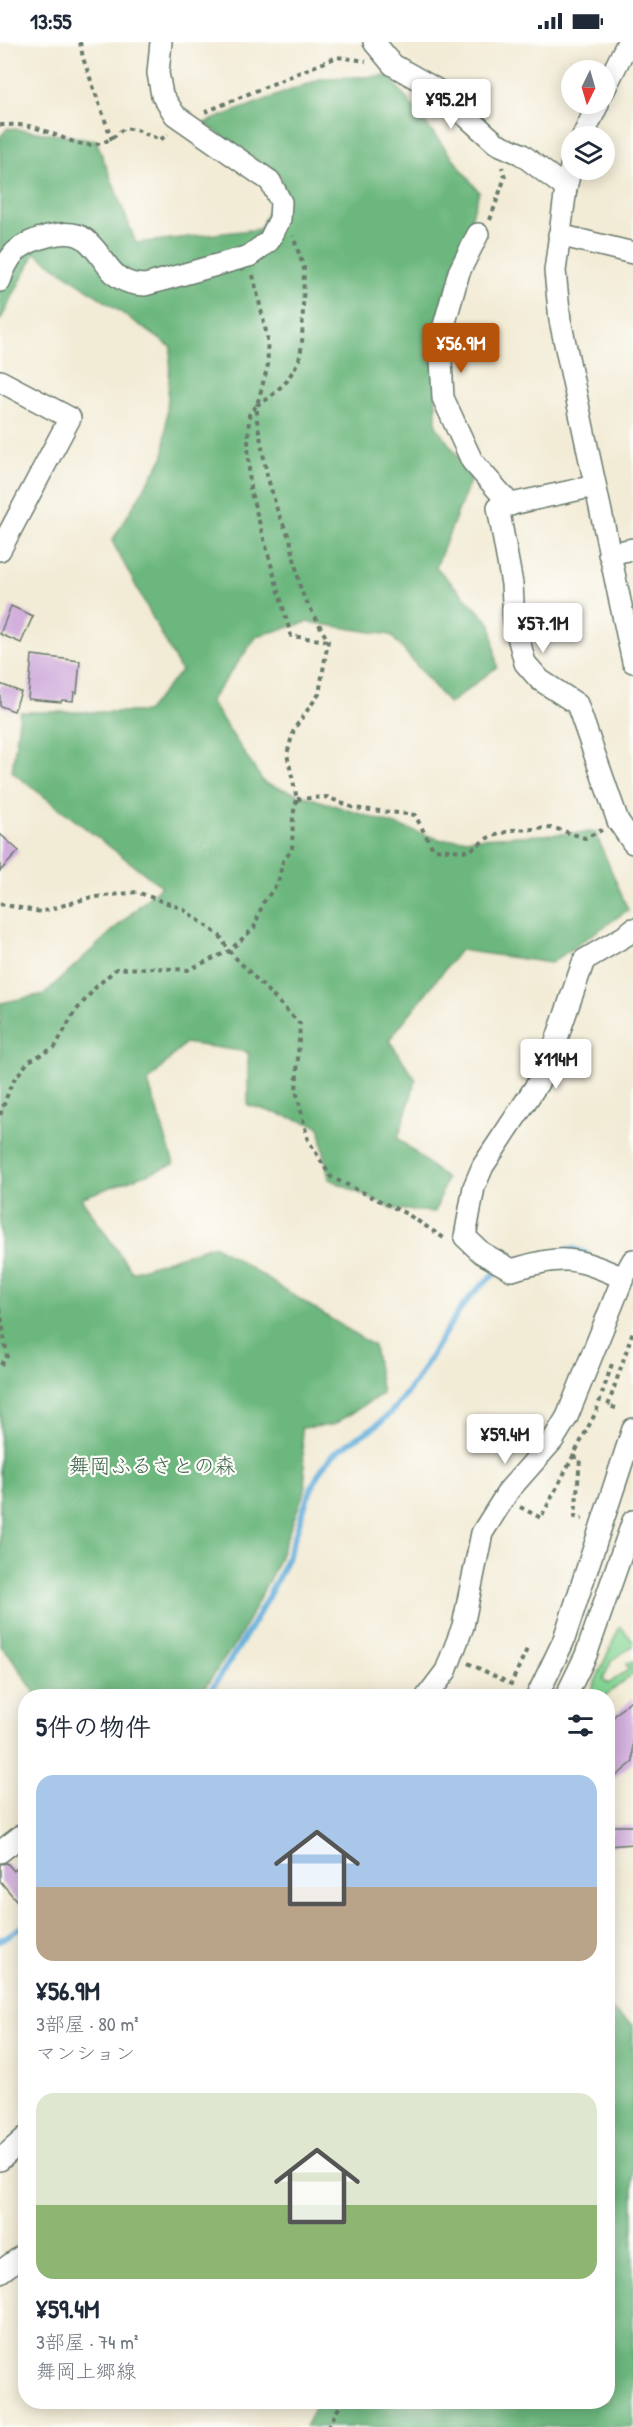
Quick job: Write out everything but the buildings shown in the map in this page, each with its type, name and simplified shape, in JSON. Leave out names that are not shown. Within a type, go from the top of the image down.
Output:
[{"type":"street","points":[[0,281],[3,270],[15,252],[35,239],[60,233],[83,238],[117,278],[130,284],[145,285],[249,256],[269,241],[280,219],[281,201],[270,181],[175,114],[162,95],[158,73],[161,42]]},
{"type":"street","points":[[374,42],[393,65],[437,90],[496,143],[521,154],[566,188]]},
{"type":"street","points":[[615,68],[628,42]]},
{"type":"street","points":[[568,180],[558,235],[555,271],[560,320],[633,662]]},
{"type":"street","points":[[478,234],[459,272],[440,340],[443,398],[472,461],[511,504]]},
{"type":"street","points":[[558,235],[633,253]]},
{"type":"street","points":[[0,381],[70,418],[0,550]]},
{"type":"street","points":[[594,486],[498,507],[512,584],[514,621],[525,663],[540,680],[577,704],[618,820],[633,843]]},
{"type":"street","points":[[609,555],[633,549]]},
{"type":"street","points":[[432,1689],[446,1671],[463,1626],[482,1533],[509,1490],[554,1440],[567,1417],[628,1269],[575,1259],[503,1265],[465,1238],[474,1187],[483,1166],[538,1083],[553,1050],[584,960],[625,936],[633,928]]},
{"type":"street","points":[[540,1689],[563,1642],[633,1430]]},
{"type":"street","points":[[569,1689],[626,1568],[633,1521]]},
{"type":"street","points":[[591,1558],[626,1568]]},
{"type":"street","points":[[0,1852],[18,1838]]},
{"type":"street","points":[[0,2160],[18,2144]]},
{"type":"street","points":[[0,2272],[18,2259]]},
{"type":"path","points":[[80,42],[82,58],[112,140]]},
{"type":"path","points":[[0,125],[30,126],[90,147],[112,140],[124,128],[137,130],[160,140],[183,121],[337,57],[393,65]]},
{"type":"path","points":[[478,234],[486,232],[505,177],[496,143]]},
{"type":"path","points":[[280,219],[284,219],[295,239],[304,268],[303,338],[299,360],[287,381],[270,398],[257,405],[249,415],[250,489],[291,636],[328,641]]},
{"type":"path","points":[[0,1115],[12,1082],[29,1061],[56,1047],[75,1013],[96,987],[116,969],[188,970],[229,951],[254,928],[263,903],[278,883],[284,861],[292,850],[297,799],[287,754],[294,729],[319,694],[328,641],[301,591],[290,540],[278,513],[267,475],[257,420],[257,405],[268,365],[267,336],[249,256]]},
{"type":"path","points":[[297,799],[327,797],[354,808],[415,815],[433,849],[469,851],[488,838],[512,831],[554,828],[585,838],[618,820]]},
{"type":"path","points":[[0,904],[41,912],[88,898],[137,892],[183,909],[220,936],[229,951],[300,1024],[296,1090],[308,1140],[331,1177],[407,1214],[454,1244],[474,1245]]},
{"type":"path","points":[[0,1309],[7,1356],[0,1366]]},
{"type":"path","points":[[616,1408],[608,1406],[633,1331]]},
{"type":"path","points":[[573,1456],[580,1459],[575,1517],[585,1520]]},
{"type":"path","points":[[453,1655],[511,1684],[527,1649]]},
{"type":"path","points":[[328,2427],[338,2409]]},
{"type":"green space","name":"舞岡ふるさとの森","points":[[389,76],[479,192],[436,338],[436,426],[472,476],[436,567],[491,624],[497,667],[449,704],[391,635],[308,622],[257,636],[210,701],[264,783],[442,840],[595,832],[628,910],[551,963],[460,950],[389,1040],[416,1080],[398,1138],[446,1179],[435,1212],[393,1209],[329,1179],[319,1126],[248,1105],[248,1052],[185,1043],[148,1082],[174,1164],[81,1198],[132,1272],[214,1245],[374,1346],[382,1394],[333,1425],[301,1428],[306,1487],[277,1564],[240,1636],[204,1689],[32,1689],[9,1654],[0,1646],[0,1003],[44,994],[161,886],[12,772],[20,712],[146,712],[181,671],[112,541],[164,456],[171,347],[35,253],[0,321],[0,137],[8,128],[96,140],[136,243],[260,229],[282,178],[204,123],[323,78]]},
{"type":"green space","points":[[620,1626],[633,1641],[633,1646],[612,1660],[603,1679],[608,1684],[629,1669],[626,1664],[633,1661],[633,1674],[614,1689],[592,1689]]},
{"type":"green space","points":[[615,2013],[633,2025],[633,2427],[305,2427],[314,2409],[615,2409]]},
{"type":"waterway","points":[[562,1251],[574,1249],[587,1254]]},
{"type":"waterway","points":[[211,1689],[275,1584],[289,1554],[307,1499],[319,1473],[332,1456],[378,1424],[392,1411],[422,1371],[451,1323],[473,1293],[502,1269]]},
{"type":"waterway","points":[[0,1941],[18,1929]]}]
